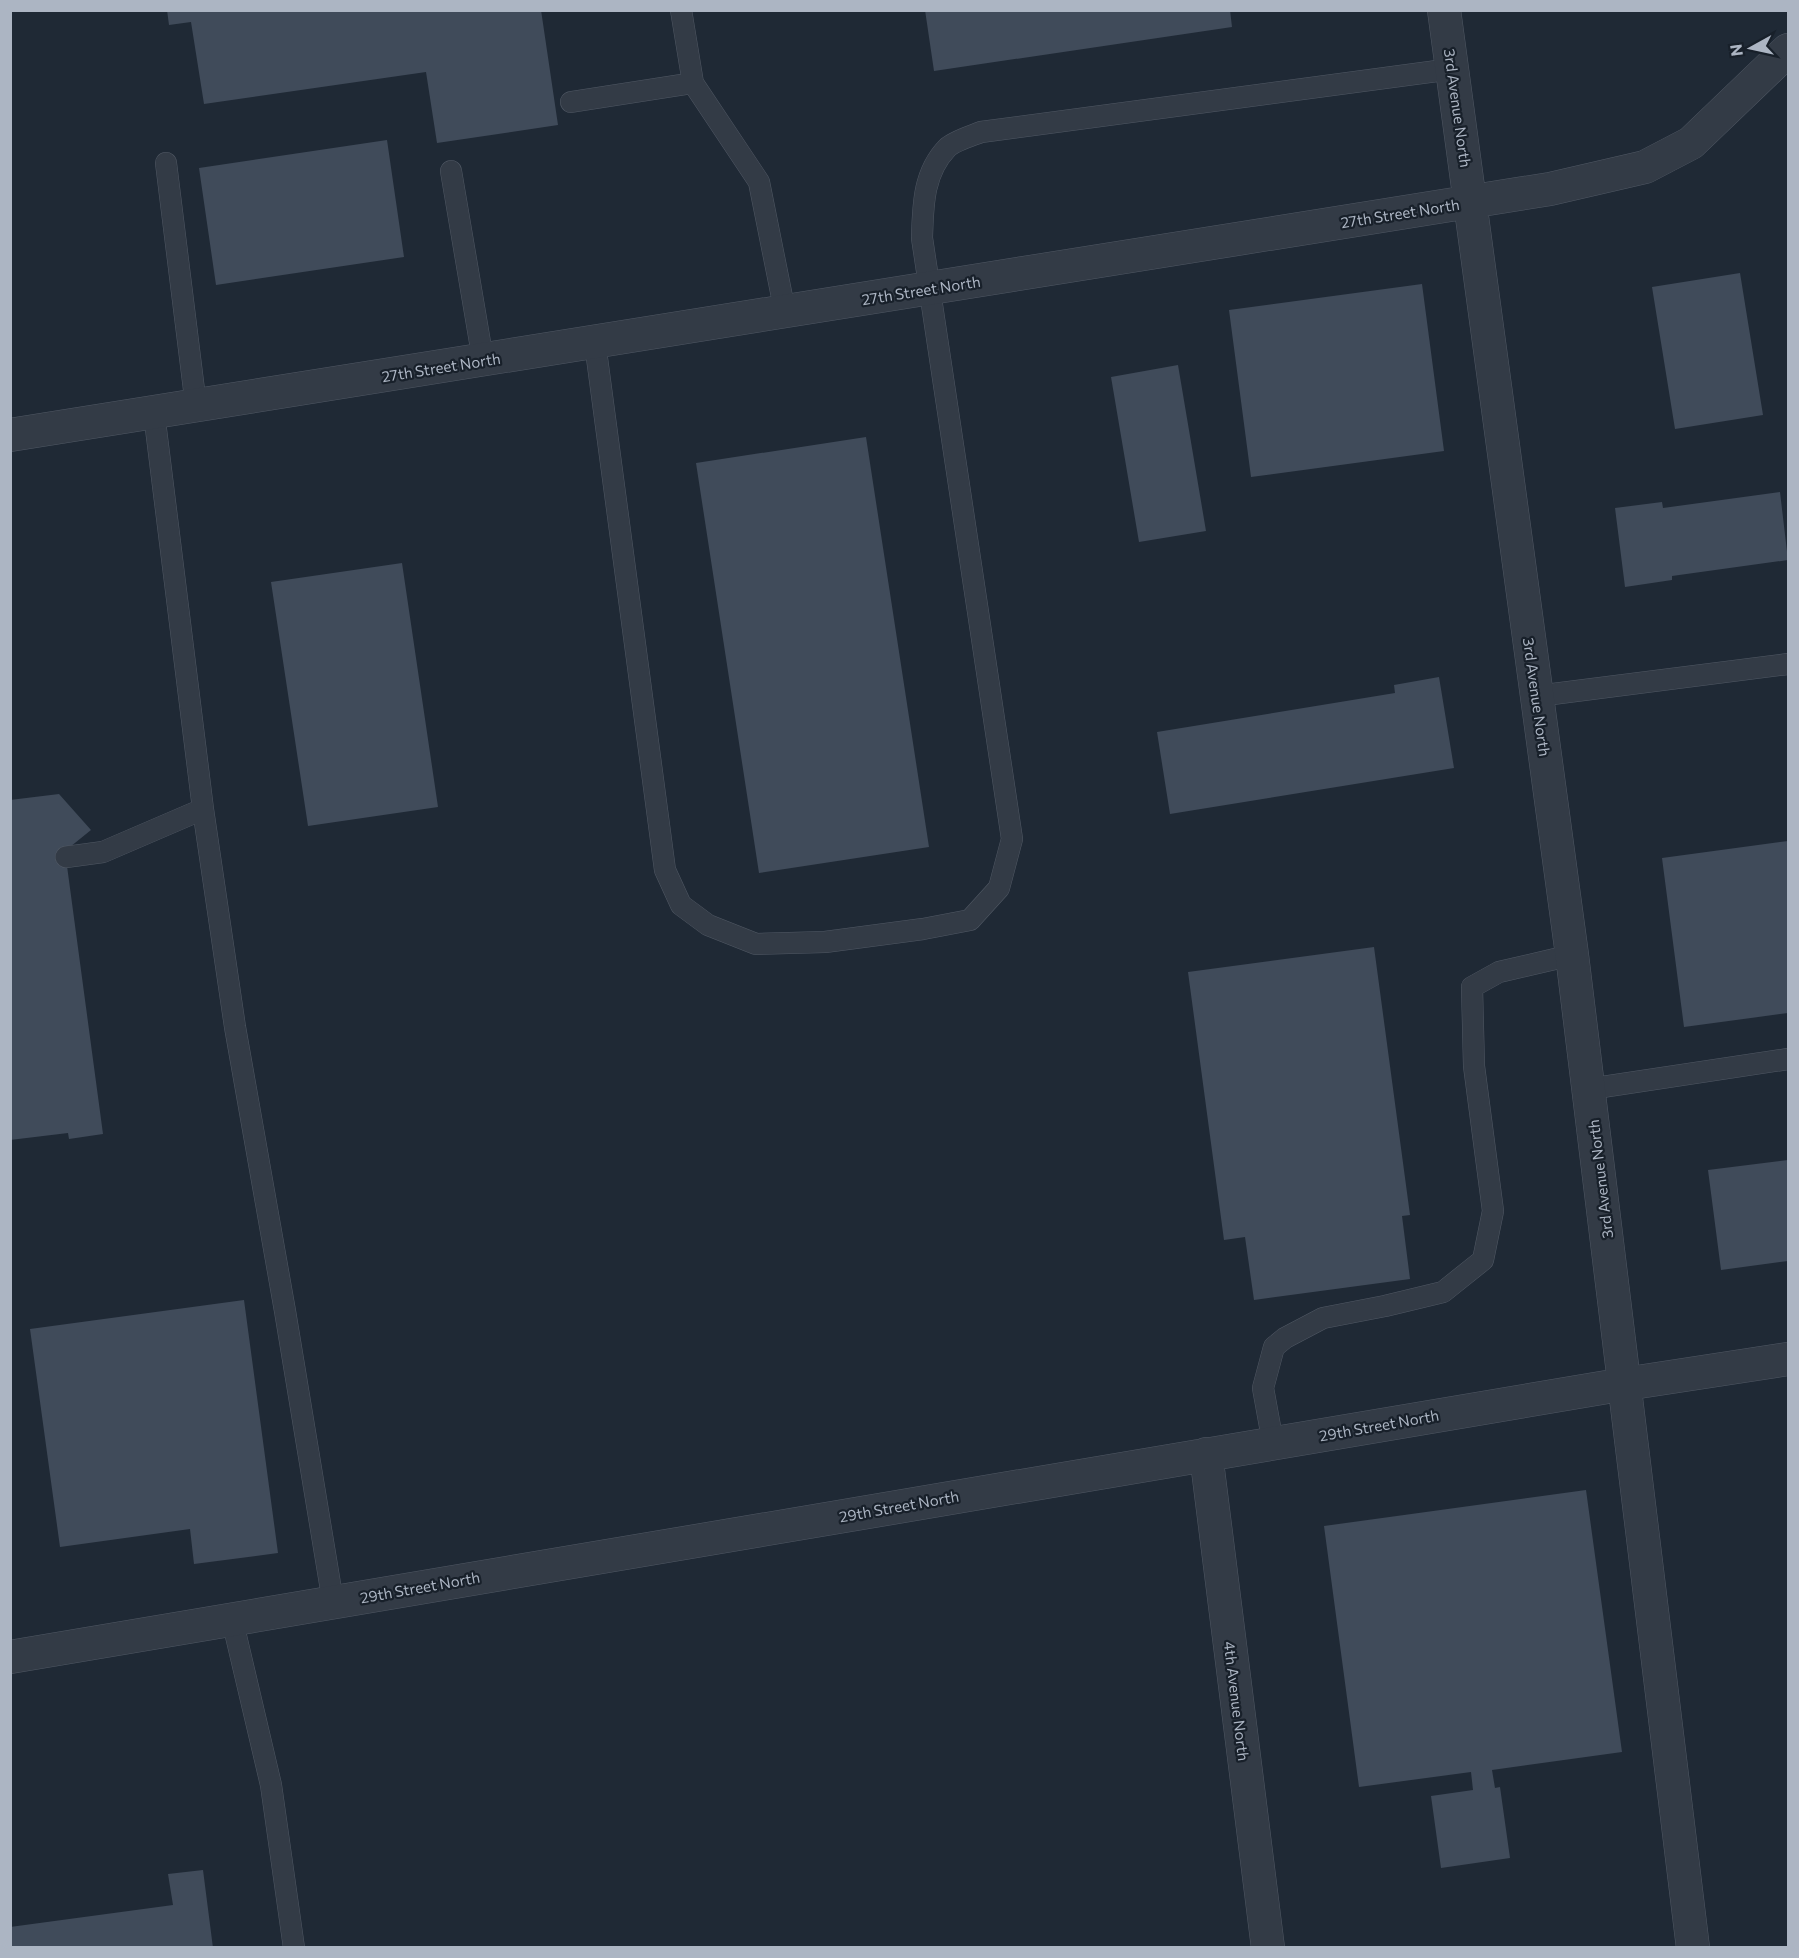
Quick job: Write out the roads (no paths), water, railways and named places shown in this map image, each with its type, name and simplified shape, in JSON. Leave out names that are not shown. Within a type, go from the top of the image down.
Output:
[{"type":"street","name":"3rd Avenue North","points":[[1444,10],[1572,955],[1693,1947]]},
{"type":"street","name":"27th Street North","points":[[10,435],[1550,189],[1645,167],[1691,143],[1785,59]]},
{"type":"street","name":"29th Street North","points":[[10,1657],[1206,1454],[1788,1359]]},
{"type":"street","name":"4th Avenue North","points":[[1206,1454],[1269,1947]]},
{"type":"lane","points":[[681,10],[693,83],[759,182],[785,312]]},
{"type":"lane","points":[[595,343],[665,870],[681,904],[708,924],[756,944],[825,942],[923,929],[970,920],[999,888],[1012,839],[928,289],[922,238],[923,198],[930,174],[948,147],[981,132],[1452,69]]},
{"type":"lane","points":[[571,102],[693,83]]},
{"type":"lane","points":[[166,163],[196,406]]},
{"type":"lane","points":[[451,171],[483,360]]},
{"type":"lane","points":[[154,413],[203,809],[235,1027],[333,1602]]},
{"type":"lane","points":[[1537,696],[1788,664]]},
{"type":"lane","points":[[66,857],[103,852],[203,809]]},
{"type":"lane","points":[[1273,1443],[1263,1388],[1274,1347],[1285,1338],[1323,1318],[1443,1292],[1483,1260],[1493,1211],[1474,1066],[1472,987],[1499,972],[1572,955]]},
{"type":"lane","points":[[1589,1089],[1788,1059]]},
{"type":"lane","points":[[232,1619],[271,1785],[294,1947]]}]
